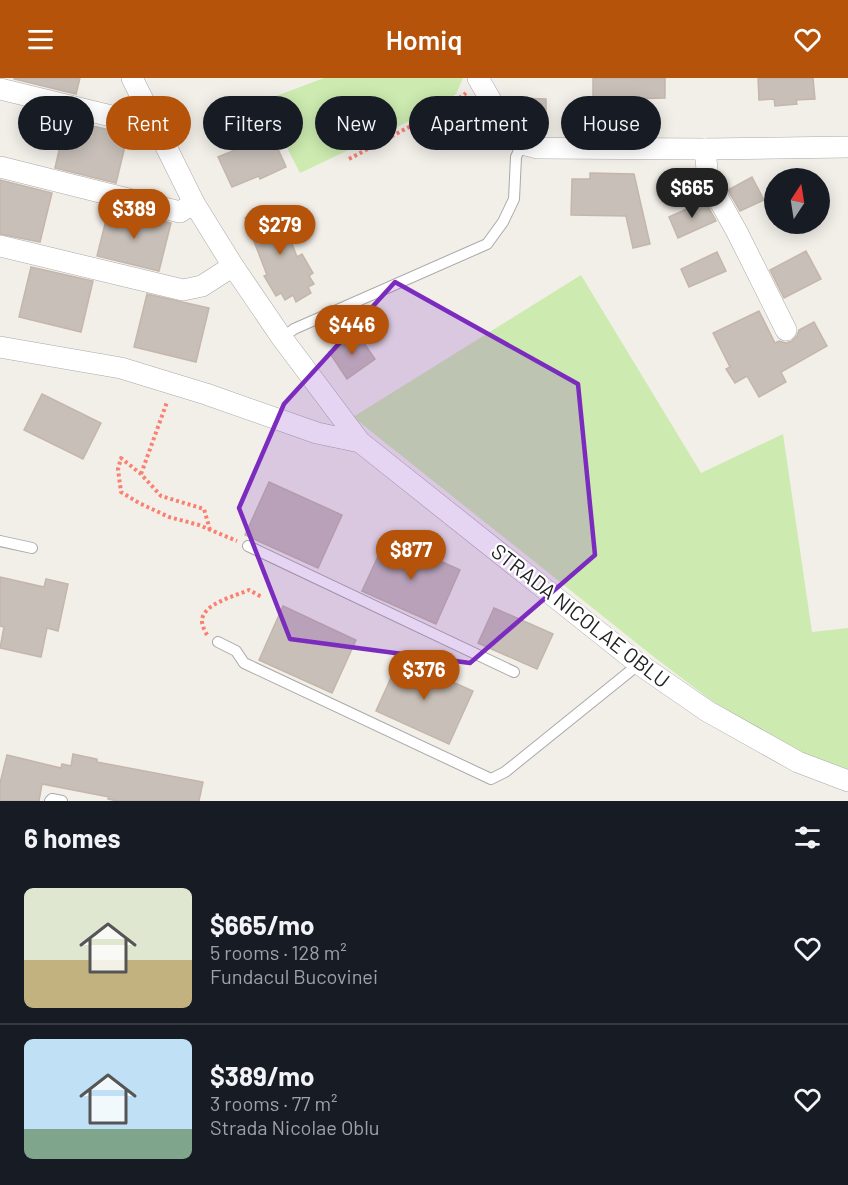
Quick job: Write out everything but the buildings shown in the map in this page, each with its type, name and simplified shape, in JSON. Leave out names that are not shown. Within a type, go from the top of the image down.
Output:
[{"type":"street","name":"STRADA NICOLAE OBLU","points":[[132,78],[141,96]]},
{"type":"street","points":[[480,81],[489,96]]},
{"type":"street","points":[[0,89],[106,115]]},
{"type":"street","points":[[549,148],[848,147]]},
{"type":"street","points":[[705,149],[708,180],[786,330]]},
{"type":"street","name":"STRADA NICOLAE OBLU","points":[[167,150],[194,203],[233,266],[282,338],[360,442],[639,664],[707,711],[798,762],[848,781]]},
{"type":"street","points":[[0,167],[180,212],[194,203]]},
{"type":"street","points":[[0,246],[183,290],[202,286],[233,266]]},
{"type":"street","points":[[0,347],[121,368],[206,394],[317,433],[360,442]]},
{"type":"lane","points":[[282,338],[294,330],[487,244],[503,222],[514,199],[516,157],[519,150]]},
{"type":"lane","points":[[0,540],[32,548]]},
{"type":"lane","points":[[248,546],[514,672]]},
{"type":"lane","points":[[218,642],[236,651],[244,663],[491,779],[505,772],[639,664]]},
{"type":"lane","points":[[50,801],[52,799],[62,801]]},
{"type":"path","points":[[349,159],[453,104],[480,81]]},
{"type":"path","points":[[141,474],[172,384]]},
{"type":"path","points":[[210,530],[204,508],[161,496],[141,474],[121,458],[118,469],[121,492],[169,517],[199,525],[210,530],[248,546]]},
{"type":"path","points":[[218,642],[208,638],[202,622],[209,608],[249,590],[262,597]]},
{"type":"highlighted area","points":[[395,282],[578,384],[595,555],[470,663],[290,639],[239,508],[284,404]]},
{"type":"green space","points":[[324,78],[463,78],[453,96],[409,96],[409,121],[397,127],[397,96],[315,96],[315,150],[349,150],[300,173],[288,150],[303,150],[303,96],[276,96]]},
{"type":"green space","points":[[581,275],[701,473],[783,434],[812,632],[848,628],[848,773],[802,754],[716,704],[353,417]]}]
